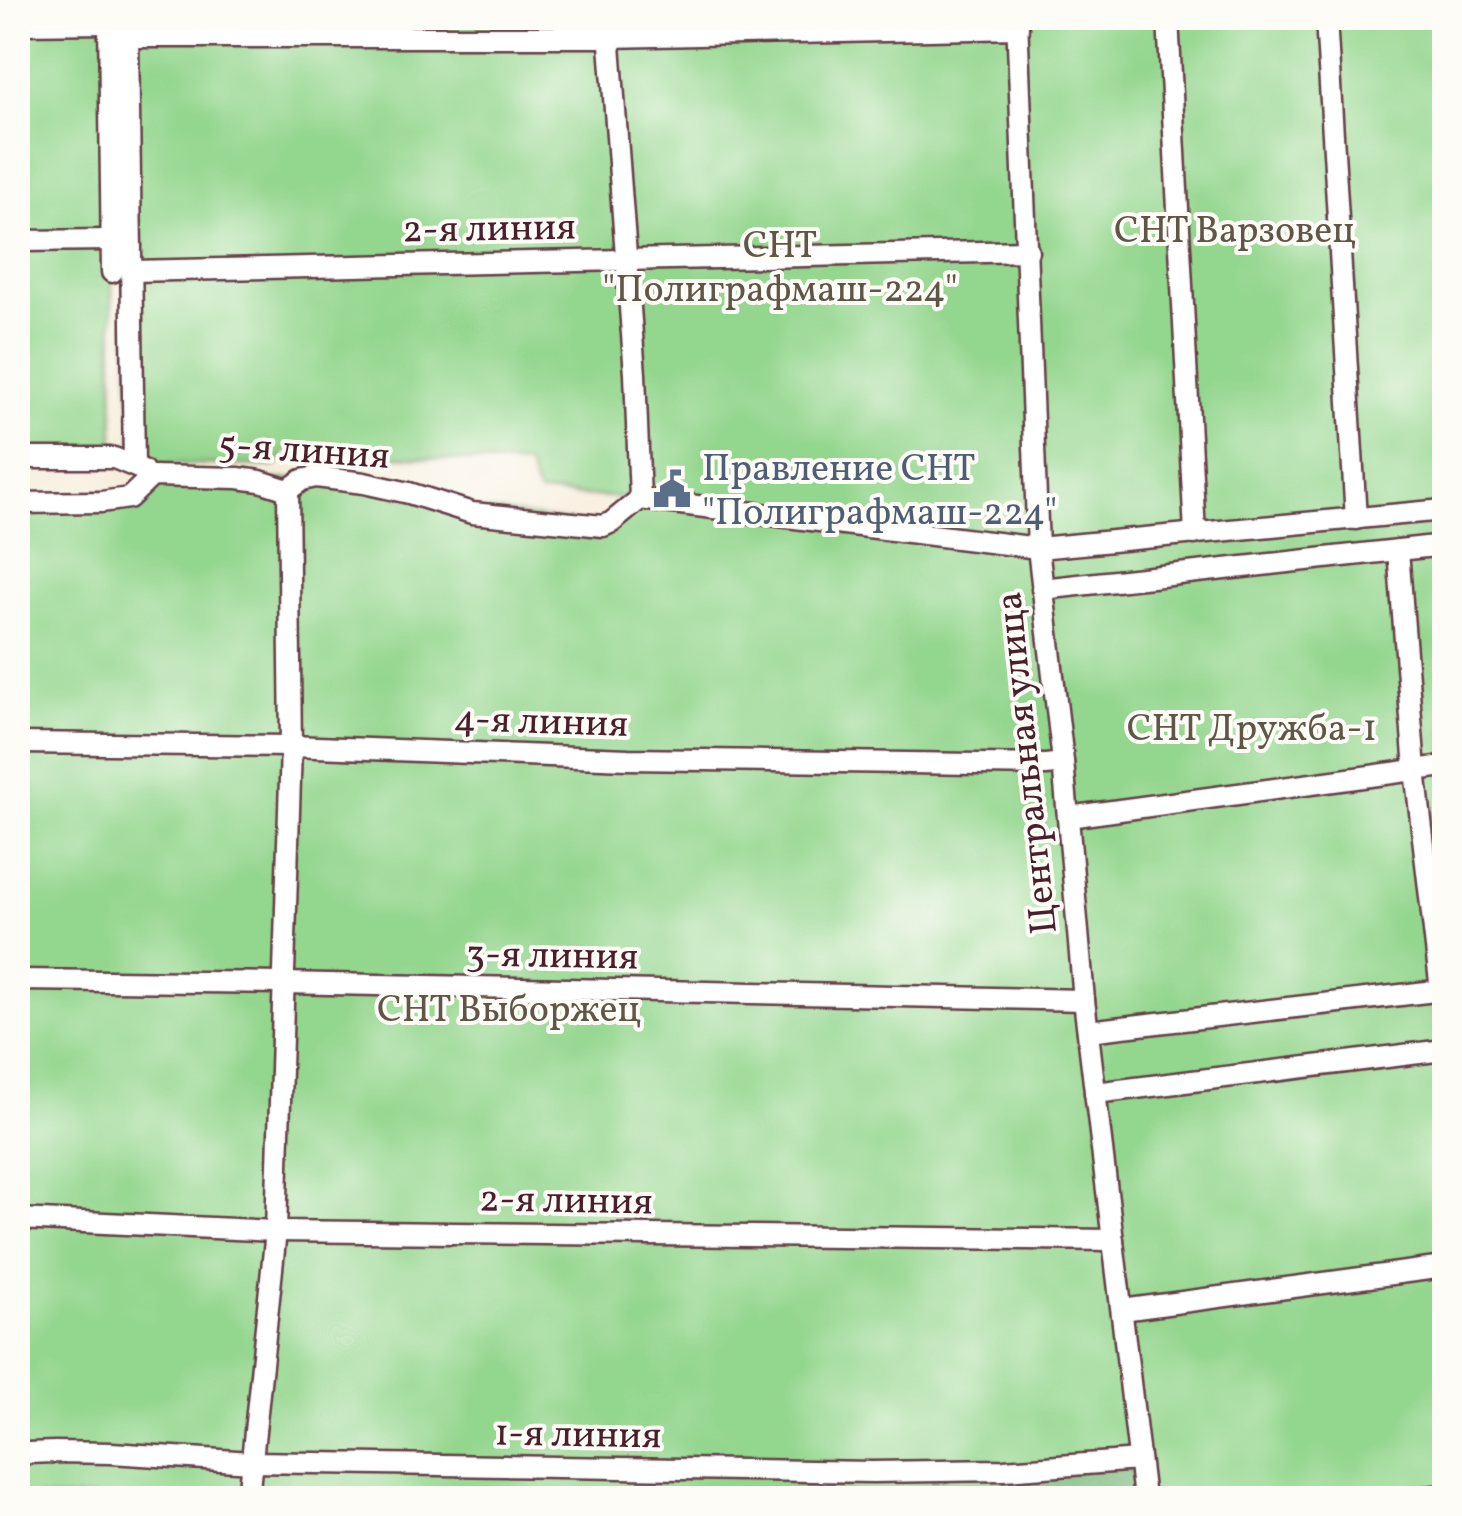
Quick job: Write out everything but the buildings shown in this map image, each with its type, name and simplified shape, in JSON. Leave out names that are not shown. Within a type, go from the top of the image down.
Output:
[{"type":"street","points":[[1168,18],[1195,534]]},
{"type":"street","points":[[1326,18],[1356,519]]},
{"type":"street","points":[[18,24],[113,29],[1018,23]]},
{"type":"street","name":"Центральная улица","points":[[1018,23],[1038,548],[1063,763],[1084,1000],[1144,1498]]},
{"type":"street","points":[[609,27],[635,374],[640,499],[1038,548],[1444,510]]},
{"type":"street","points":[[113,29],[111,240],[122,272]]},
{"type":"street","points":[[18,503],[129,498],[133,467],[113,29]]},
{"type":"street","points":[[18,240],[111,240]]},
{"type":"street","name":"2-я линия","points":[[122,272],[1028,251]]},
{"type":"street","points":[[18,458],[133,467]]},
{"type":"street","name":"5-я линия","points":[[133,467],[260,481],[288,490],[302,480],[316,477],[364,483],[472,513],[602,526],[640,499]]},
{"type":"street","points":[[248,1498],[276,1231],[291,746],[288,490]]},
{"type":"street","points":[[1042,589],[1444,545]]},
{"type":"street","points":[[1088,1030],[1443,990],[1416,770],[1398,550]]},
{"type":"street","name":"4-я линия","points":[[18,744],[291,746],[628,759],[1063,763]]},
{"type":"street","points":[[1068,816],[1444,766]]},
{"type":"street","name":"3-я линия","points":[[18,980],[1084,1000]]},
{"type":"street","points":[[1096,1092],[1444,1050]]},
{"type":"street","name":"2-я линия","points":[[18,1219],[276,1231],[1114,1240]]},
{"type":"street","points":[[1122,1310],[1444,1268]]},
{"type":"street","name":"1-я линия","points":[[18,1457],[28,1453],[92,1452],[252,1462],[873,1472],[1004,1470],[1139,1460]]},
{"type":"street","points":[[1416,1498],[1444,1495]]},
{"type":"green space","points":[[18,18],[1444,18],[1444,1495],[1142,1498],[1004,1470],[1005,1498],[18,1498],[18,503],[129,498],[147,481],[309,479],[470,508],[602,526],[628,498],[538,493],[527,465],[286,449],[276,466],[134,463],[109,36],[114,453],[18,458]]},
{"type":"green space","points":[[1139,1463],[1142,1498],[1005,1498],[1004,1470]]},
{"type":"place","name":"Правление СНТ \"Полиграфмаш-224\"","points":[[672,489]]},
{"type":"park label","name":"СНТ Варзовец","points":[[1235,229]]},
{"type":"park label","name":"СНТ \"Полиграфмаш-224\"","points":[[780,266]]},
{"type":"park label","name":"СНТ Дружба-1","points":[[1252,727]]},
{"type":"park label","name":"СНТ Выборжец","points":[[509,1008]]}]
